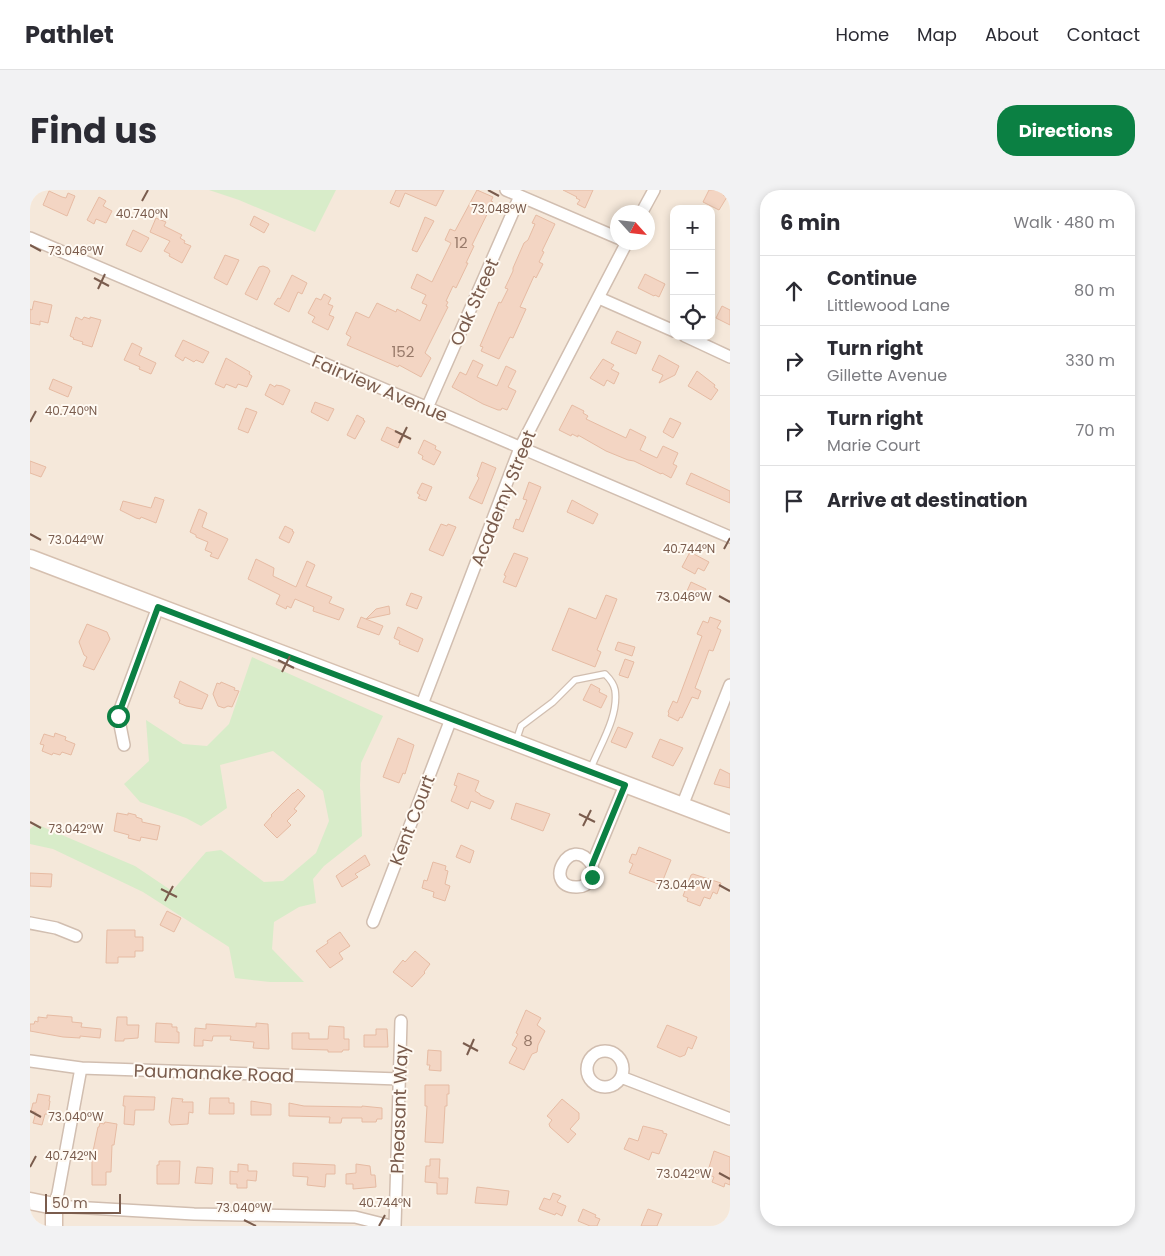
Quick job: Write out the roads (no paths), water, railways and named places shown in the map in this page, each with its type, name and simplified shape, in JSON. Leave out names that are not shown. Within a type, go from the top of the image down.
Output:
[{"type":"street","points":[[506,190],[610,235]]},
{"type":"street","points":[[646,205],[654,190]]},
{"type":"street","name":"Oak Street","points":[[427,408],[520,196]]},
{"type":"street","name":"Fairview Avenue","points":[[30,238],[730,537]]},
{"type":"street","name":"Academy Street","points":[[421,706],[520,448],[624,250]]},
{"type":"street","points":[[599,298],[670,329]]},
{"type":"street","points":[[694,340],[730,357]]},
{"type":"street","points":[[30,558],[730,824]]},
{"type":"street","points":[[124,745],[118,716],[158,607]]},
{"type":"street","points":[[682,806],[730,685]]},
{"type":"street","name":"Kent Court","points":[[373,922],[452,719]]},
{"type":"street","points":[[592,865],[625,785]]},
{"type":"street","points":[[30,923],[56,928],[76,936]]},
{"type":"street","name":"Pheasant Way","points":[[395,1226],[402,1021]]},
{"type":"street","name":"Paumanake Road","points":[[30,1061],[81,1068],[399,1079]]},
{"type":"street","points":[[54,1226],[54,1206],[81,1068]]},
{"type":"street","points":[[621,1077],[730,1119]]},
{"type":"street","points":[[30,1201],[54,1206],[324,1222],[350,1217],[391,1226]]},
{"type":"street","points":[[194,1214],[194,1226]]},
{"type":"lane","points":[[515,743],[521,726],[553,702],[575,680],[605,674],[615,688],[616,704],[590,771]]}]
